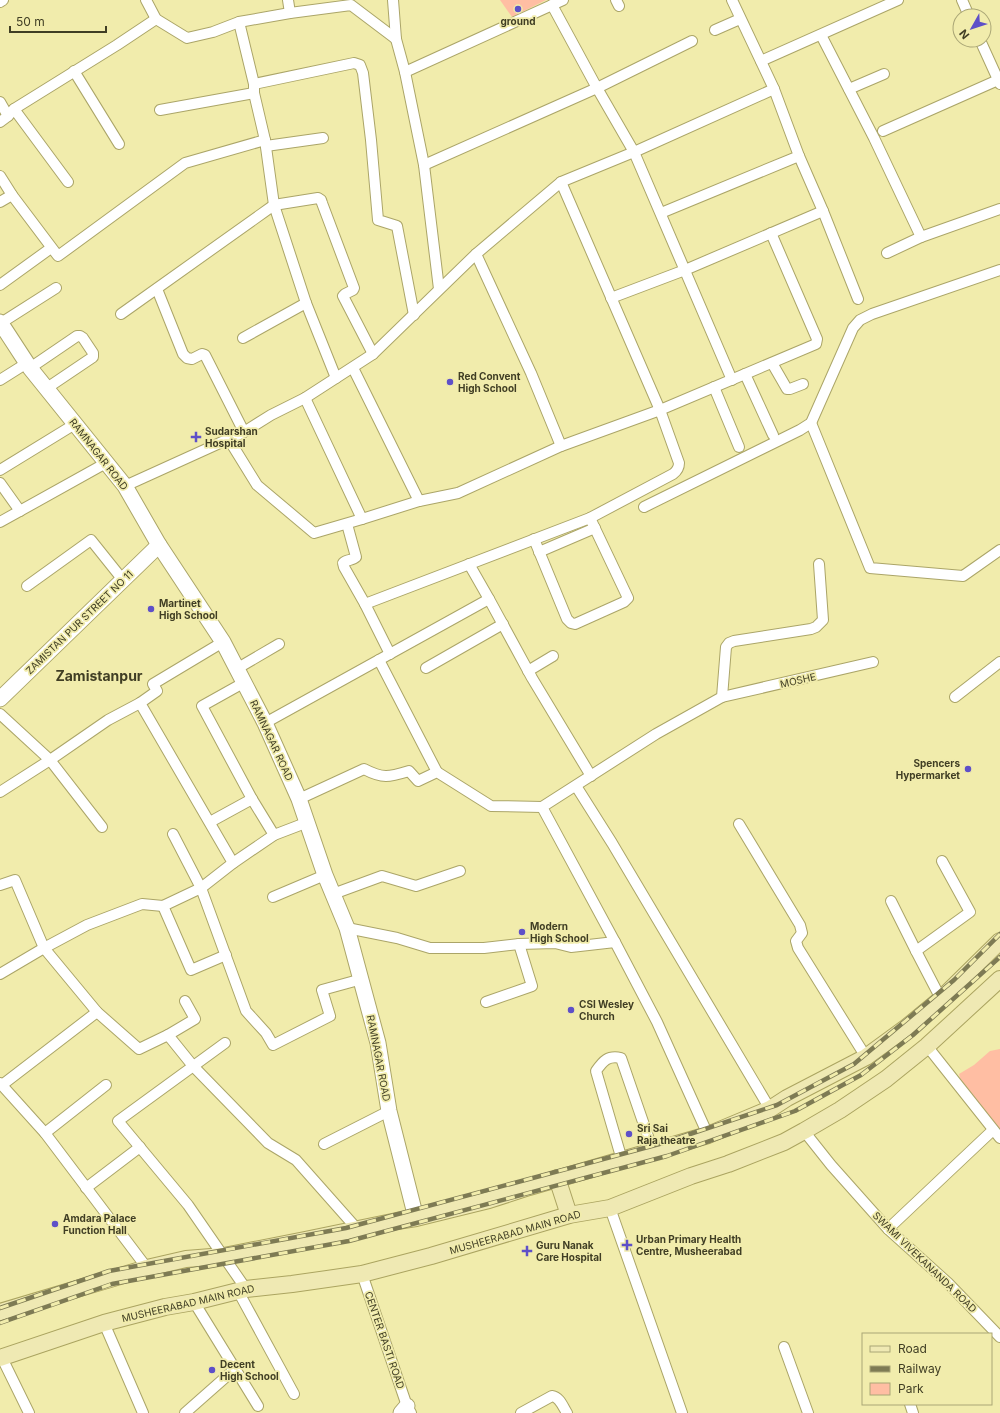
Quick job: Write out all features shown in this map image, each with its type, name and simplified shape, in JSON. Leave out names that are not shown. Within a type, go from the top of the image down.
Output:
[{"type":"main road","name":"RAMNAGAR ROAD","points":[[0,322],[28,365],[125,486],[159,545],[223,642],[238,668],[265,723],[299,799],[325,875],[347,928],[362,979],[378,1043],[390,1111],[416,1218]]},
{"type":"main road","name":"ZAMISTAN PUR STREET NO 11","points":[[0,699],[159,545]]},
{"type":"main road","points":[[0,1312],[147,1268],[186,1259],[224,1256],[358,1230],[397,1220],[416,1218],[489,1200],[557,1178],[708,1135],[770,1109],[787,1098],[866,1057],[907,1027],[941,999],[1000,941]]},
{"type":"main road","name":"MUSHEERABAD MAIN ROAD","points":[[1,1358],[104,1323],[165,1307],[194,1302],[242,1290],[362,1274],[431,1256],[569,1215],[610,1208],[691,1176],[728,1164],[784,1142],[840,1110],[886,1079],[927,1046],[1000,979]]},
{"type":"main road","points":[[557,1178],[569,1215]]},
{"type":"street","points":[[146,0],[156,19],[187,38],[213,32],[238,22],[351,5],[396,39]]},
{"type":"street","points":[[288,0],[290,13]]},
{"type":"street","points":[[393,0],[396,39],[405,72],[424,165],[439,289]]},
{"type":"street","points":[[405,72],[563,0]]},
{"type":"street","points":[[732,0],[774,89],[799,156],[823,211],[858,299]]},
{"type":"street","points":[[761,61],[898,0]]},
{"type":"street","points":[[552,5],[634,152],[732,380]]},
{"type":"street","points":[[7,116],[156,19]]},
{"type":"street","points":[[715,30],[740,19]]},
{"type":"street","points":[[238,22],[266,143],[274,205],[306,303],[336,378]]},
{"type":"street","points":[[821,35],[874,138],[921,237]]},
{"type":"street","points":[[424,165],[597,88],[692,41]]},
{"type":"street","points":[[883,131],[999,78],[984,48]]},
{"type":"street","points":[[160,110],[354,63],[360,65],[363,73],[371,140],[378,220],[397,226],[414,315]]},
{"type":"street","points":[[74,71],[119,144]]},
{"type":"street","points":[[849,89],[884,74]]},
{"type":"street","points":[[125,486],[244,432],[304,398],[373,354],[476,254],[561,182],[634,152],[774,89]]},
{"type":"street","points":[[0,102],[7,116],[68,182]]},
{"type":"street","points":[[0,176],[12,195],[58,256],[185,163],[266,143],[323,138]]},
{"type":"street","points":[[661,213],[799,156]]},
{"type":"street","points":[[365,604],[590,518],[678,470],[679,463],[660,410],[561,182]]},
{"type":"street","points":[[0,202],[12,195]]},
{"type":"street","points":[[121,314],[274,205],[318,198],[321,200],[354,288],[353,290],[344,294],[344,296],[373,354]]},
{"type":"street","points":[[887,253],[921,237],[1000,209]]},
{"type":"street","points":[[611,298],[685,270],[823,211]]},
{"type":"street","points":[[228,438],[257,485],[314,532],[362,520],[419,501],[458,493],[561,446],[660,410],[814,345],[817,342],[817,339],[771,233]]},
{"type":"street","points":[[0,285],[51,248]]},
{"type":"street","points":[[476,254],[531,373],[561,446]]},
{"type":"street","points":[[644,507],[800,430],[811,423],[853,328],[860,320],[872,314],[1000,270]]},
{"type":"street","points":[[0,322],[56,288]]},
{"type":"street","points":[[157,288],[183,354],[187,358],[192,359],[202,354],[205,355],[244,432]]},
{"type":"street","points":[[242,338],[306,303]]},
{"type":"street","points":[[0,380],[77,336],[83,338],[93,353],[93,357],[47,388]]},
{"type":"street","points":[[772,363],[787,389],[803,384]]},
{"type":"street","points":[[352,368],[419,501]]},
{"type":"street","points":[[745,374],[773,434]]},
{"type":"street","points":[[714,387],[739,447]]},
{"type":"street","points":[[304,398],[362,520]]},
{"type":"street","points":[[811,423],[870,568],[964,576],[1000,550]]},
{"type":"street","points":[[0,470],[75,424]]},
{"type":"street","points":[[0,522],[106,463]]},
{"type":"street","points":[[0,483],[20,511]]},
{"type":"street","points":[[534,539],[567,619],[571,623],[575,624],[624,602],[628,598],[590,518]]},
{"type":"street","points":[[347,524],[356,557],[352,560],[345,561],[343,563],[344,567],[365,604],[390,654]]},
{"type":"street","points":[[539,552],[595,528]]},
{"type":"street","points":[[27,586],[91,540],[123,580]]},
{"type":"street","points":[[468,564],[528,671],[591,776]]},
{"type":"street","points":[[722,698],[726,647],[729,643],[811,629],[816,627],[822,620],[819,564]]},
{"type":"street","points":[[265,723],[489,599]]},
{"type":"street","points":[[426,668],[503,624]]},
{"type":"street","points":[[0,792],[108,720],[140,703],[157,691],[153,684],[223,642]]},
{"type":"street","points":[[238,668],[279,644]]},
{"type":"street","points":[[528,671],[553,656]]},
{"type":"street","points":[[379,660],[437,772],[492,806],[542,808],[657,1022],[708,1135]]},
{"type":"street","name":"MOSHE","points":[[542,808],[656,734],[722,698],[873,662]]},
{"type":"street","points":[[955,697],[999,666]]},
{"type":"street","points":[[245,682],[202,706],[252,799],[274,835]]},
{"type":"street","points":[[140,703],[233,863]]},
{"type":"street","points":[[0,714],[50,760],[102,827]]},
{"type":"street","points":[[299,799],[364,768],[373,773],[388,777],[409,771],[418,781],[437,772]]},
{"type":"street","points":[[576,786],[612,843],[770,1109]]},
{"type":"street","points":[[210,822],[252,799]]},
{"type":"street","points":[[0,974],[86,925],[142,904],[163,906],[201,888],[233,863],[274,835],[308,822]]},
{"type":"street","points":[[739,824],[800,925],[802,933],[796,941],[798,948],[866,1057]]},
{"type":"street","points":[[173,834],[201,888],[246,1011],[274,1045],[330,1016],[322,990],[362,979]]},
{"type":"street","points":[[916,951],[970,912],[942,861]]},
{"type":"street","points":[[333,894],[382,876],[416,886],[460,871]]},
{"type":"street","points":[[273,897],[325,875]]},
{"type":"street","points":[[0,885],[15,880],[44,948],[97,1012],[139,1049],[195,1020],[185,1001]]},
{"type":"street","points":[[891,901],[941,999]]},
{"type":"street","points":[[163,906],[191,970],[226,955]]},
{"type":"street","points":[[347,928],[397,938],[430,948],[484,948],[519,944],[555,943],[571,947],[615,942]]},
{"type":"street","points":[[486,1002],[532,986],[519,944]]},
{"type":"street","points":[[97,1012],[1,1084],[45,1133],[147,1268]]},
{"type":"street","points":[[168,1035],[193,1066],[268,1143],[296,1160],[358,1230]]},
{"type":"street","points":[[226,1043],[118,1121],[188,1205],[224,1256],[294,1394]]},
{"type":"street","points":[[927,1046],[1000,1138]]},
{"type":"street","points":[[622,1160],[596,1071],[603,1060],[610,1057],[621,1058],[653,1151]]},
{"type":"street","points":[[45,1133],[106,1085]]},
{"type":"street","points":[[324,1144],[390,1111]]},
{"type":"street","points":[[888,1229],[993,1130]]},
{"type":"street","name":"SWAMI VIVEKANANDA ROAD","points":[[804,1131],[831,1165],[888,1229],[948,1284],[1000,1337]]},
{"type":"street","points":[[86,1188],[140,1147]]},
{"type":"street","points":[[610,1208],[682,1413]]},
{"type":"street","name":"CENTER BASTI ROAD","points":[[362,1274],[407,1411]]},
{"type":"street","points":[[194,1302],[258,1406]]},
{"type":"street","points":[[104,1323],[143,1413]]},
{"type":"street","points":[[784,1347],[808,1413]]},
{"type":"street","points":[[1,1358],[29,1413]]},
{"type":"street","points":[[185,1413],[236,1368]]},
{"type":"street","points":[[521,1413],[552,1396],[555,1396],[558,1399],[567,1413]]},
{"type":"green space","name":"ground","points":[[500,0],[546,0],[512,17]]},
{"type":"green space","points":[[1000,1049],[1000,1133],[961,1082],[959,1074],[974,1065],[990,1051]]},
{"type":"railway","points":[[0,1308],[109,1271],[346,1228],[663,1143],[777,1105],[854,1064],[954,980],[1000,934]]},
{"type":"railway","points":[[0,1323],[112,1284],[349,1241],[667,1156],[795,1111],[861,1075],[913,1035],[1000,957]]},
{"type":"place","name":"ground","points":[[518,9]]},
{"type":"place","name":"Red Convent High School","points":[[450,382]]},
{"type":"place","name":"Sudarshan Hospital","points":[[196,437]]},
{"type":"place","name":"Martinet High School","points":[[151,609]]},
{"type":"place","name":"Spencers Hypermarket","points":[[968,769]]},
{"type":"place","name":"Modern High School","points":[[522,932]]},
{"type":"place","name":"CSI Wesley Church","points":[[571,1010]]},
{"type":"place","name":"Sri Sai Raja theatre","points":[[629,1134]]},
{"type":"place","name":"Amdara Palace Function Hall","points":[[55,1224]]},
{"type":"place","name":"Urban Primary Health Centre, Musheerabad","points":[[627,1245]]},
{"type":"place","name":"Guru Nanak Care Hospital","points":[[527,1251]]},
{"type":"place","name":"Decent High School","points":[[212,1370]]},
{"type":"district","name":"Zamistanpur","points":[[99,676]]}]
